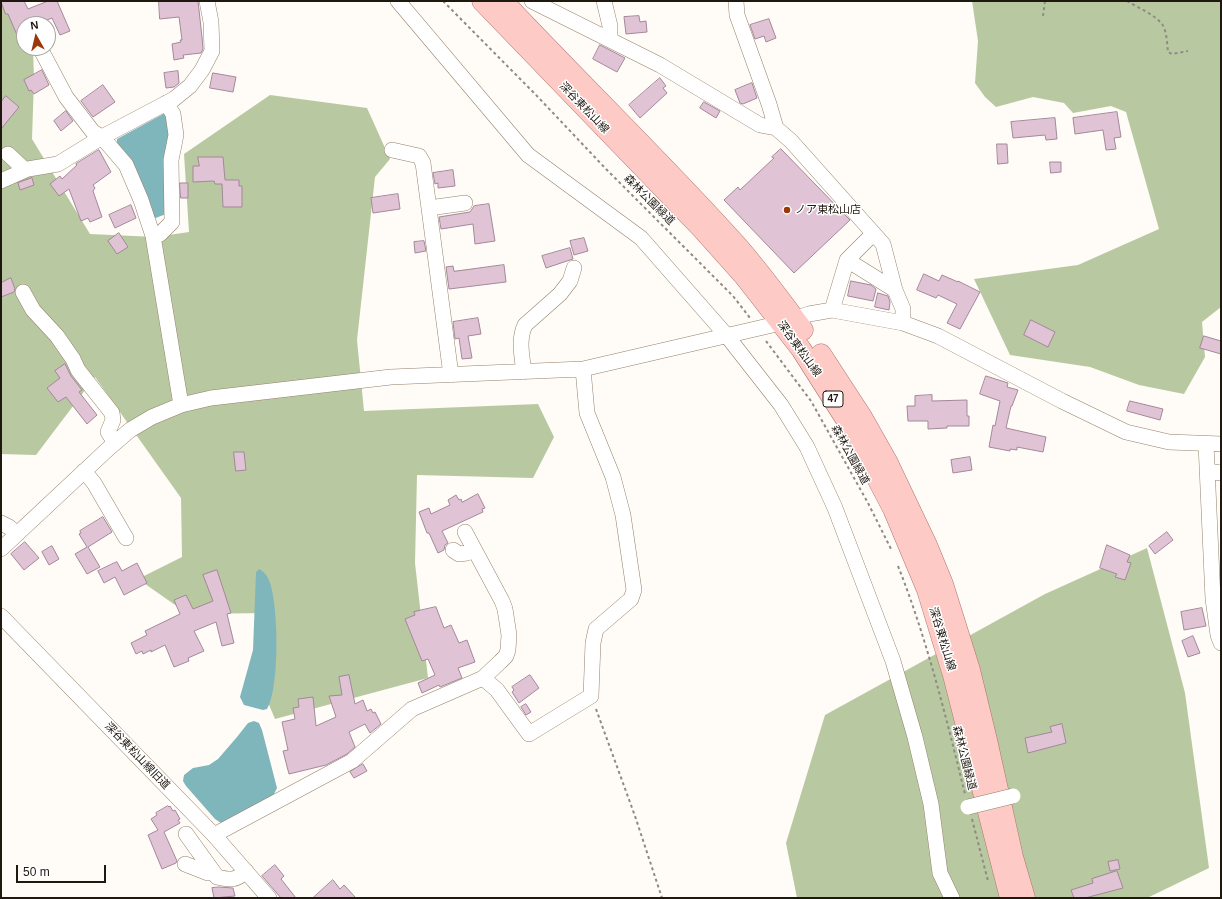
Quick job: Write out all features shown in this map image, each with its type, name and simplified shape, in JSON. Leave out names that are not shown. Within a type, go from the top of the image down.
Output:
[{"type":"main road","name":"深谷東松山線","points":[[482,1],[702,229],[744,276],[788,321],[812,341],[857,410],[888,463],[927,544],[943,584],[970,670],[1013,858],[1025,898]]},
{"type":"main road","name":"深谷東松山線","points":[[503,1],[658,161],[734,243],[774,290],[788,321],[814,369],[848,423],[893,509],[929,597],[953,675],[1010,898]]},
{"type":"street","points":[[1,181],[28,169],[58,164],[102,137],[174,99],[190,86],[202,70],[212,51],[211,22],[207,1]]},
{"type":"street","points":[[398,1],[528,155],[641,238],[727,336],[781,405],[807,447],[835,508],[894,661],[915,737],[931,804],[940,873],[952,898]]},
{"type":"street","points":[[532,1],[660,65],[760,125],[776,128],[791,141],[872,234],[883,244],[895,290],[903,309],[903,323]]},
{"type":"street","points":[[604,1],[610,26],[610,39]]},
{"type":"street","points":[[736,1],[737,15],[769,104],[776,128]]},
{"type":"street","points":[[44,56],[66,97],[93,132],[102,137],[126,165],[141,200],[153,236],[181,405]]},
{"type":"street","points":[[153,236],[160,234],[172,222],[171,160],[176,135],[173,114],[166,103]]},
{"type":"street","points":[[392,150],[419,156],[423,163],[451,375]]},
{"type":"street","points":[[8,154],[25,170]]},
{"type":"street","points":[[429,208],[465,203]]},
{"type":"street","points":[[832,310],[846,260],[872,234]]},
{"type":"street","points":[[846,260],[895,290]]},
{"type":"street","points":[[524,372],[520,338],[522,331],[525,325],[570,281],[574,268]]},
{"type":"street","points":[[23,292],[33,310],[58,336],[78,370],[112,413],[113,420],[108,432],[114,443]]},
{"type":"street","points":[[1,549],[114,443],[130,430],[181,405],[211,398],[391,377],[583,369],[758,329],[809,314],[832,310],[903,323],[938,336],[1062,401],[1126,432],[1169,442],[1221,444]]},
{"type":"street","points":[[483,678],[496,690],[530,734],[591,696],[593,643],[596,629],[631,600],[634,590],[623,515],[613,477],[587,413],[583,369]]},
{"type":"street","points":[[1206,444],[1214,472],[1213,599],[1218,635],[1221,643]]},
{"type":"street","points":[[84,471],[94,482],[126,538]]},
{"type":"street","points":[[1,523],[9,527],[17,534]]},
{"type":"street","points":[[214,835],[352,761],[412,709],[483,678],[506,656],[510,643],[505,610],[502,601],[465,532]]},
{"type":"street","points":[[453,550],[459,554],[474,550]]},
{"type":"street","name":"深谷東松山線旧道","points":[[1,616],[214,835],[269,898]]},
{"type":"street","points":[[968,807],[1013,796]]},
{"type":"street","points":[[186,834],[217,877],[226,880],[239,878],[246,871]]},
{"type":"street","points":[[185,864],[208,874],[213,872]]},
{"type":"path","name":"森林公園緑道","points":[[443,1],[537,96],[606,169],[733,296],[811,401],[868,503],[893,553]]},
{"type":"path","points":[[1043,16],[1045,1]]},
{"type":"path","points":[[1127,1],[1151,15],[1162,25],[1168,52],[1172,54],[1188,51]]},
{"type":"path","name":"森林公園緑道","points":[[896,560],[906,585],[927,651],[951,735],[988,883]]},
{"type":"path","points":[[591,696],[635,816],[662,898]]},
{"type":"green space","points":[[1,1],[18,1],[22,16],[16,16],[16,56],[33,56],[32,139],[90,234],[155,237],[189,232],[184,154],[270,95],[367,108],[390,159],[375,177],[357,340],[364,411],[538,404],[554,437],[533,478],[417,475],[415,563],[428,678],[275,719],[259,681],[269,613],[188,614],[138,579],[182,557],[181,498],[95,377],[36,455],[1,454]]},
{"type":"green space","points":[[972,1],[1221,1],[1221,307],[1202,322],[1205,357],[1184,394],[1139,385],[1090,367],[1010,355],[974,279],[1078,265],[1159,229],[1126,112],[1111,106],[1073,113],[1064,103],[1033,97],[996,107],[985,97],[975,83],[978,41]]},
{"type":"green space","points":[[1147,548],[1185,693],[1209,868],[1147,898],[797,898],[786,843],[825,715],[1045,594]]},
{"type":"water","points":[[165,113],[170,134],[166,214],[153,219],[117,143],[117,139]]},
{"type":"water","points":[[259,569],[267,577],[272,589],[276,623],[276,664],[274,683],[267,709],[263,710],[244,705],[240,697],[253,650],[256,572]]},
{"type":"water","points":[[254,721],[259,723],[262,730],[277,788],[273,796],[221,823],[215,819],[186,786],[183,781],[184,775],[193,768],[209,765],[218,759],[248,723]]},
{"type":"building","points":[[1,1],[24,1],[28,9],[48,1],[57,1],[70,31],[60,35],[56,26],[56,16],[16,16],[16,33],[8,14],[6,14]]},
{"type":"building","points":[[159,1],[198,1],[203,49],[201,53],[183,55],[184,58],[174,60],[172,44],[181,42],[180,40],[182,40],[179,17],[160,19]]},
{"type":"building","points":[[639,16],[640,22],[646,21],[647,32],[626,34],[624,17]]},
{"type":"building","points":[[769,19],[776,38],[766,42],[764,36],[755,39],[750,25]]},
{"type":"building","points":[[600,45],[625,58],[617,72],[593,59]]},
{"type":"building","points":[[42,70],[49,85],[34,94],[31,90],[29,91],[24,80]]},
{"type":"building","points":[[178,71],[179,83],[174,87],[166,88],[164,73]]},
{"type":"building","points":[[213,73],[236,77],[233,92],[210,88]]},
{"type":"building","points":[[660,78],[666,86],[663,88],[667,93],[640,118],[629,105]]},
{"type":"building","points":[[752,83],[757,98],[743,104],[740,103],[735,90]]},
{"type":"building","points":[[103,85],[115,102],[93,117],[81,101]]},
{"type":"building","points":[[6,96],[19,107],[1,129],[1,102]]},
{"type":"building","points":[[704,102],[720,111],[716,118],[700,108]]},
{"type":"building","points":[[66,111],[73,121],[61,131],[54,121]]},
{"type":"building","points":[[1117,112],[1121,137],[1114,138],[1116,149],[1106,150],[1103,130],[1075,134],[1073,118]]},
{"type":"building","points":[[1055,118],[1057,139],[1046,140],[1045,135],[1013,138],[1011,122]]},
{"type":"building","points":[[997,144],[1007,144],[1008,163],[998,164]]},
{"type":"building","name":"ノア東松山店","points":[[781,149],[850,220],[794,273],[724,200],[738,187],[740,190],[774,158],[772,157]]},
{"type":"building","points":[[99,150],[111,172],[93,185],[95,188],[93,191],[102,217],[90,222],[88,218],[81,221],[69,189],[59,196],[50,184],[60,176],[62,179],[77,165],[76,164]]},
{"type":"building","points":[[198,157],[223,157],[225,180],[239,180],[239,186],[242,186],[242,207],[223,207],[222,184],[215,184],[214,181],[193,182],[193,166],[199,166]]},
{"type":"building","points":[[1050,162],[1061,162],[1061,172],[1051,173]]},
{"type":"building","points":[[453,170],[455,186],[438,188],[438,183],[435,184],[433,173]]},
{"type":"building","points":[[32,178],[34,185],[20,190],[18,183]]},
{"type":"building","points":[[180,183],[188,183],[188,198],[181,198]]},
{"type":"building","points":[[398,194],[400,209],[373,213],[371,198]]},
{"type":"building","points":[[489,204],[495,241],[475,244],[473,224],[441,229],[439,217],[470,212],[474,206]]},
{"type":"building","points":[[131,205],[136,218],[115,228],[109,215]]},
{"type":"building","points":[[119,233],[128,247],[117,254],[108,241]]},
{"type":"building","points":[[584,238],[588,251],[574,255],[570,241]]},
{"type":"building","points":[[424,241],[426,251],[415,253],[414,242]]},
{"type":"building","points":[[570,248],[573,259],[546,268],[542,256]]},
{"type":"building","points":[[504,265],[506,282],[449,289],[446,267],[453,266],[454,271]]},
{"type":"building","points":[[924,274],[939,281],[942,275],[980,292],[960,329],[947,323],[957,304],[938,295],[936,298],[917,290]]},
{"type":"building","points":[[11,278],[15,289],[14,292],[1,297],[1,283]]},
{"type":"building","points":[[851,281],[871,285],[876,289],[873,301],[848,296]]},
{"type":"building","points":[[878,293],[888,296],[890,302],[889,310],[875,307]]},
{"type":"building","points":[[478,318],[481,334],[468,336],[472,358],[462,359],[459,338],[455,339],[453,322]]},
{"type":"building","points":[[1031,320],[1055,332],[1048,347],[1024,335]]},
{"type":"building","points":[[1204,336],[1221,341],[1221,354],[1200,348]]},
{"type":"building","points":[[65,364],[71,376],[82,390],[79,392],[97,415],[87,424],[66,397],[58,402],[47,388],[60,378],[55,371]]},
{"type":"building","points":[[986,376],[1008,383],[1007,387],[1018,390],[1011,406],[1006,428],[1046,437],[1043,452],[1017,447],[1017,450],[1010,449],[1010,451],[989,447],[993,425],[995,426],[1000,401],[980,394]]},
{"type":"building","points":[[932,395],[932,401],[967,400],[967,416],[969,416],[969,426],[947,426],[947,428],[928,429],[928,421],[908,421],[907,406],[915,406],[915,396]]},
{"type":"building","points":[[1130,401],[1163,409],[1160,420],[1127,411]]},
{"type":"building","points":[[234,452],[244,452],[246,470],[236,471]]},
{"type":"building","points":[[970,457],[972,470],[953,473],[951,460]]},
{"type":"building","points":[[478,494],[485,508],[482,509],[483,512],[442,531],[448,543],[445,545],[444,550],[438,553],[429,533],[427,533],[419,512],[429,508],[431,514],[450,505],[448,500],[456,495],[462,502]]},
{"type":"building","points":[[103,517],[112,532],[88,547],[100,567],[87,574],[75,554],[87,547],[79,534],[81,533],[80,531]]},
{"type":"building","points":[[1167,532],[1173,540],[1155,554],[1149,546]]},
{"type":"building","points":[[25,542],[39,558],[24,570],[11,554]]},
{"type":"building","points":[[1107,545],[1130,555],[1127,562],[1131,563],[1125,580],[1115,577],[1117,574],[1100,568]]},
{"type":"building","points":[[52,546],[59,559],[49,565],[42,552]]},
{"type":"building","points":[[117,562],[122,571],[137,563],[147,583],[124,595],[115,577],[104,583],[98,571]]},
{"type":"building","points":[[217,570],[231,613],[227,614],[234,643],[222,646],[216,622],[194,631],[204,651],[188,658],[189,661],[174,667],[165,645],[151,652],[151,650],[143,654],[142,651],[136,654],[131,643],[147,635],[145,631],[180,614],[174,600],[186,595],[193,609],[213,601],[203,575]]},
{"type":"building","points":[[436,607],[444,628],[451,625],[459,643],[467,640],[475,662],[458,668],[462,678],[440,687],[439,685],[422,693],[418,683],[435,675],[428,659],[422,661],[405,619],[415,615],[414,612]]},
{"type":"building","points":[[1202,608],[1206,626],[1184,630],[1181,612]]},
{"type":"building","points":[[1193,636],[1200,653],[1188,657],[1182,641]]},
{"type":"building","points":[[349,675],[355,704],[363,700],[367,711],[371,709],[373,713],[375,712],[381,724],[370,733],[365,724],[349,732],[355,747],[347,754],[326,765],[289,774],[283,751],[288,750],[282,722],[295,719],[293,708],[299,707],[298,699],[313,697],[316,726],[336,717],[329,696],[342,695],[339,677]]},
{"type":"building","points":[[530,675],[539,688],[519,703],[512,692],[514,690],[512,687]]},
{"type":"building","points":[[526,704],[531,712],[526,715],[521,707]]},
{"type":"building","points":[[1062,724],[1066,743],[1028,753],[1025,738],[1052,732],[1050,727]]},
{"type":"building","points":[[363,764],[367,771],[354,778],[350,772]]},
{"type":"building","points":[[170,806],[173,811],[175,810],[180,819],[178,820],[180,823],[164,832],[177,861],[176,863],[162,869],[148,835],[158,830],[151,819],[157,815],[156,813]]},
{"type":"building","points":[[1118,860],[1120,869],[1110,871],[1108,862]]},
{"type":"building","points":[[275,865],[284,876],[281,879],[296,898],[281,898],[262,876]]},
{"type":"building","points":[[1117,871],[1123,888],[1085,898],[1074,898],[1071,890],[1093,883],[1092,879]]},
{"type":"building","points":[[333,880],[340,889],[344,885],[356,898],[313,898]]},
{"type":"building","points":[[212,888],[233,888],[235,896],[214,898]]},
{"type":"place","name":"ノア東松山店","points":[[787,210]]}]
